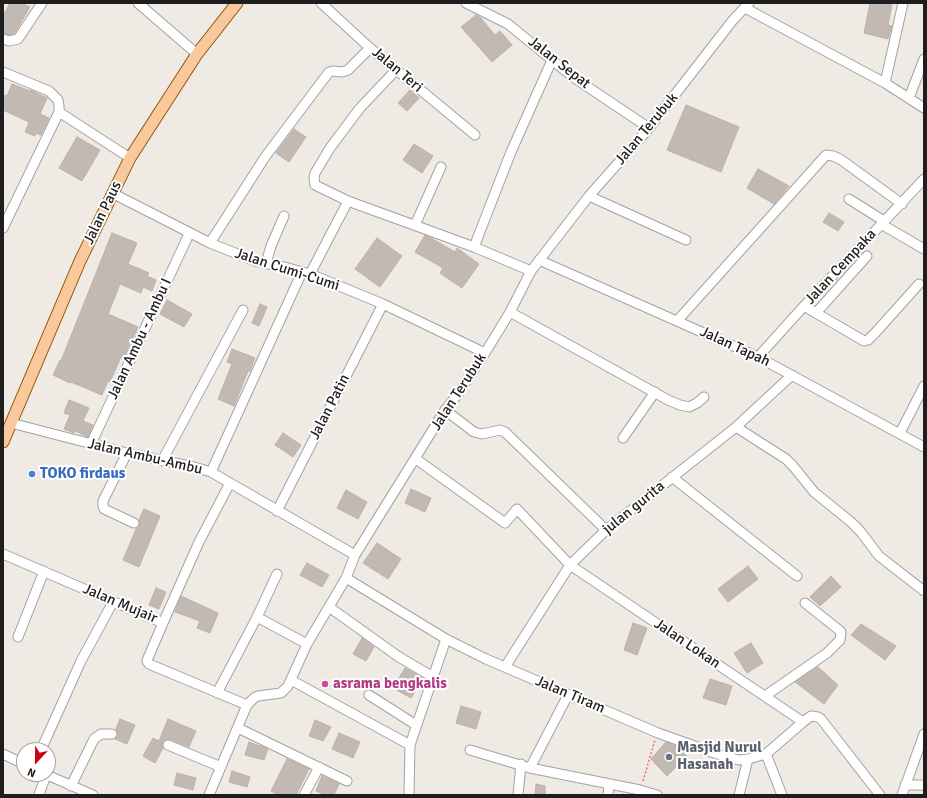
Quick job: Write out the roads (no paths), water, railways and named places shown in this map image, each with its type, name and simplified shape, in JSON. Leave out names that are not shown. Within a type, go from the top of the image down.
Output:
[{"type":"main road","name":"Jalan Paus","points":[[3,442],[76,268],[130,158],[197,54],[235,4]]},
{"type":"street","points":[[3,39],[9,41],[18,40],[42,3]]},
{"type":"street","points":[[138,3],[197,54]]},
{"type":"street","name":"Jalan Teri","points":[[321,3],[370,48],[475,135]]},
{"type":"street","name":"Jalan Sepat","points":[[466,3],[508,24],[573,77],[649,128]]},
{"type":"street","points":[[884,83],[903,3]]},
{"type":"street","points":[[747,6],[884,83],[924,108]]},
{"type":"street","name":"Jalan Terubuk","points":[[247,705],[258,696],[281,693],[288,686],[307,644],[346,578],[355,556],[445,410],[458,394],[485,353],[510,312],[531,271],[589,196],[649,128],[733,20],[747,6]]},
{"type":"street","points":[[210,244],[265,157],[329,72],[342,72],[348,70],[370,48]]},
{"type":"street","points":[[909,98],[924,59]]},
{"type":"street","points":[[474,247],[511,152],[552,60]]},
{"type":"street","points":[[396,70],[360,108],[330,148],[315,173],[314,185],[348,201],[474,247],[531,271]]},
{"type":"street","points":[[3,72],[54,96],[58,100],[59,112],[3,228]]},
{"type":"street","points":[[59,112],[130,158]]},
{"type":"street","points":[[677,321],[826,155],[833,156],[847,164],[902,204]]},
{"type":"street","points":[[415,225],[441,167]]},
{"type":"street","name":"Jalan Cempaka","points":[[758,357],[882,222],[902,204],[924,179]]},
{"type":"street","name":"Jalan Cumi-Cumi","points":[[112,193],[210,244],[255,261],[306,273],[382,304],[485,353]]},
{"type":"street","points":[[589,196],[686,240]]},
{"type":"street","points":[[849,199],[924,249]]},
{"type":"street","points":[[212,472],[306,273],[348,201]]},
{"type":"street","points":[[266,263],[271,246],[284,216]]},
{"type":"street","name":"Jalan Ambu - Ambu I","points":[[91,444],[190,234]]},
{"type":"street","points":[[816,313],[867,256]]},
{"type":"street","name":"Jalan Tapah","points":[[539,260],[758,357],[924,446]]},
{"type":"street","points":[[836,273],[845,280]]},
{"type":"street","points":[[804,306],[864,341],[868,340],[919,284]]},
{"type":"street","name":"Jalan Patin","points":[[277,511],[382,304]]},
{"type":"street","points":[[162,461],[243,310]]},
{"type":"street","points":[[510,312],[680,405],[689,407],[697,404],[704,397]]},
{"type":"street","name":"julan gurita","points":[[505,667],[570,566],[606,530],[736,427],[792,375]]},
{"type":"street","points":[[900,433],[924,386]]},
{"type":"street","points":[[623,438],[654,392]]},
{"type":"street","points":[[445,410],[474,432],[482,434],[500,430],[505,432],[606,530]]},
{"type":"street","name":"Jalan Ambu-Ambu","points":[[12,423],[126,453],[212,472],[355,556]]},
{"type":"street","points":[[736,427],[786,459],[794,466],[814,492],[860,531],[879,556],[924,591]]},
{"type":"street","points":[[126,453],[103,501],[103,506],[104,509],[134,523]]},
{"type":"street","name":"Jalan Lokan","points":[[416,459],[506,523],[517,509],[570,566],[803,722]]},
{"type":"street","points":[[672,477],[797,576]]},
{"type":"street","points":[[163,623],[199,542],[230,483]]},
{"type":"street","name":"Jalan Mujair","points":[[3,554],[163,623],[148,658],[148,663],[247,705]]},
{"type":"street","points":[[18,637],[44,571]]},
{"type":"street","points":[[218,693],[257,618],[277,574]]},
{"type":"street","name":"Jalan Tiram","points":[[346,578],[446,639],[486,659],[658,733],[717,754],[739,760],[766,754]]},
{"type":"street","points":[[45,742],[81,661],[113,602]]},
{"type":"street","points":[[765,696],[827,653],[840,640],[841,632],[805,603]]},
{"type":"street","points":[[329,607],[411,665],[433,677]]},
{"type":"street","points":[[257,618],[307,644]]},
{"type":"street","points":[[409,795],[410,746],[446,639]]},
{"type":"street","points":[[291,680],[410,746]]},
{"type":"street","points":[[369,695],[416,725]]},
{"type":"street","points":[[530,768],[568,695]]},
{"type":"street","points":[[209,795],[247,705]]},
{"type":"street","points":[[782,795],[766,754],[811,716],[821,719],[880,795]]},
{"type":"street","points":[[238,728],[347,780]]},
{"type":"street","points":[[71,786],[94,739],[101,734],[112,734]]},
{"type":"street","points":[[902,795],[924,734]]},
{"type":"street","points":[[168,745],[221,767]]},
{"type":"street","points":[[470,750],[521,764],[530,768],[640,790],[657,795]]},
{"type":"street","points":[[3,754],[16,760]]},
{"type":"street","points":[[739,795],[748,759]]},
{"type":"street","points":[[518,795],[521,764]]},
{"type":"street","points":[[304,795],[319,767]]},
{"type":"street","points":[[56,779],[93,795]]},
{"type":"street","points":[[39,795],[43,782]]},
{"type":"street","points":[[608,795],[610,784]]},
{"type":"street","points":[[906,785],[924,785]]},
{"type":"place","name":"TOKO firdaus","points":[[32,474]]},
{"type":"place","name":"asrama bengkalis","points":[[325,684]]},
{"type":"place","name":"Masjid Nurul Hasanah","points":[[669,757]]}]
